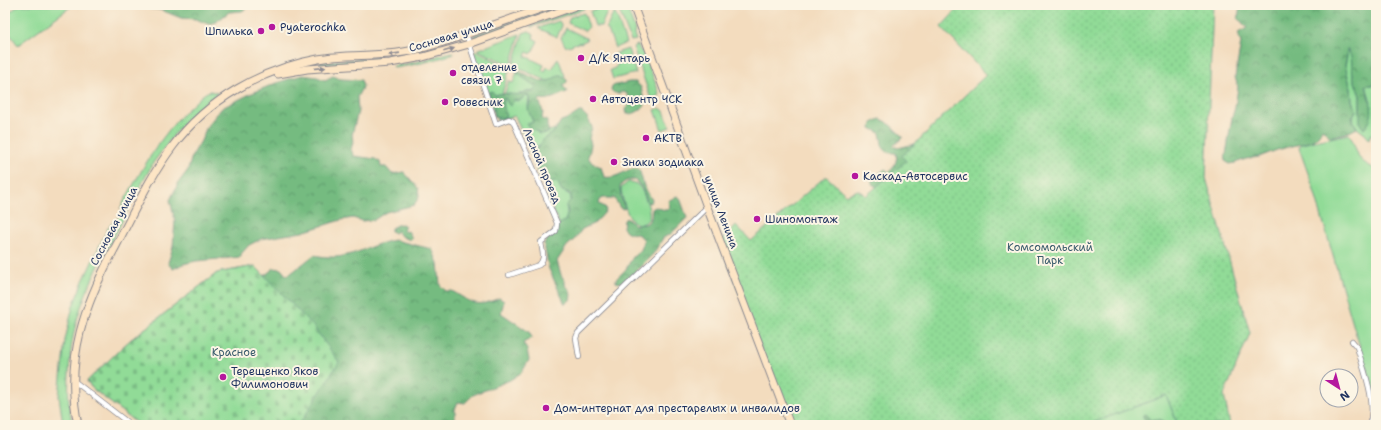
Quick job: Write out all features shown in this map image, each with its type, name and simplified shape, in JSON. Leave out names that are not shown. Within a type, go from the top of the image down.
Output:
[{"type":"street","name":"Сосновая улица","points":[[78,425],[73,398],[74,381],[78,339],[88,304],[109,259],[161,163],[183,134],[206,110],[255,80],[293,66],[320,59],[389,54],[436,45],[552,5]]},
{"type":"street","name":"Сосновая улица","points":[[255,80],[307,69],[407,61],[469,44],[578,5]]},
{"type":"street","name":"улица Ленина","points":[[633,5],[707,207],[790,425]]},
{"type":"street","name":"Лесной проезд","points":[[466,34],[496,124],[509,120],[514,121],[557,223],[556,231],[541,242],[544,259],[542,262],[539,265],[509,275]]},
{"type":"street","points":[[579,357],[576,338],[578,333],[707,207]]},
{"type":"street","points":[[1352,340],[1357,347],[1370,395],[1372,419],[1369,425]]},
{"type":"street","points":[[74,381],[131,425]]},
{"type":"green space","points":[[19,5],[73,5],[18,45],[5,28],[5,16]]},
{"type":"green space","points":[[134,5],[251,5],[242,11],[229,12],[216,22],[208,24],[196,19],[181,18],[161,10],[136,7]]},
{"type":"green space","points":[[561,5],[569,5],[475,38],[474,35]]},
{"type":"green space","points":[[609,5],[626,5],[635,30],[634,34],[636,40],[631,41],[620,13]]},
{"type":"green space","name":"Комсомольский Парк","points":[[961,5],[1213,5],[1206,178],[1250,333],[1224,395],[1230,425],[1178,425],[1166,395],[1095,422],[1096,425],[790,425],[720,242],[736,225],[751,241],[826,176],[846,195],[858,190],[866,196],[906,161],[902,156],[986,75],[941,27]]},
{"type":"green space","points":[[1240,5],[1341,5],[1343,8],[1348,9],[1350,5],[1376,5],[1376,87],[1374,85],[1366,85],[1372,113],[1371,118],[1364,129],[1360,124],[1360,96],[1353,76],[1351,56],[1347,49],[1345,65],[1351,89],[1352,101],[1356,110],[1352,118],[1357,128],[1349,132],[1330,137],[1322,129],[1314,140],[1308,142],[1235,163],[1230,164],[1225,161],[1238,87],[1235,77],[1241,43],[1238,33],[1247,28],[1238,18]]},
{"type":"green space","points":[[583,6],[584,9],[531,27],[530,26]]},
{"type":"green space","points":[[601,7],[608,10],[601,26],[595,26],[590,11]]},
{"type":"green space","points":[[614,12],[626,43],[615,48],[608,30],[606,29]]},
{"type":"green space","points":[[584,13],[589,27],[585,31],[568,23],[570,17]]},
{"type":"green space","points":[[559,21],[562,26],[557,37],[538,28]]},
{"type":"green space","points":[[566,28],[586,38],[587,40],[566,47],[561,38]]},
{"type":"green space","points":[[529,31],[534,34],[533,38],[538,41],[531,54],[527,52],[525,56],[544,65],[542,70],[545,72],[547,67],[552,69],[558,58],[565,76],[550,82],[513,66],[523,33]]},
{"type":"green space","points":[[520,34],[511,65],[477,50]]},
{"type":"green space","points":[[638,45],[640,50],[644,53],[660,95],[651,99],[633,47]]},
{"type":"green space","points":[[628,49],[636,73],[613,79],[610,70],[615,68],[618,64],[616,53]]},
{"type":"green space","points":[[1346,49],[1351,55],[1353,76],[1360,96],[1360,113],[1371,103],[1366,85],[1374,85],[1376,87],[1376,136],[1371,134],[1369,139],[1357,128],[1352,118],[1356,110],[1352,101],[1351,89],[1345,65],[1347,56]]},
{"type":"green space","points":[[475,51],[510,67],[495,118],[474,52]]},
{"type":"green space","points":[[452,52],[453,54],[438,59],[394,68],[393,66],[416,62]]},
{"type":"green space","points":[[387,57],[387,60],[320,65],[320,62]]},
{"type":"green space","points":[[515,69],[520,72],[518,72],[518,74],[535,85],[536,88],[533,92],[529,90],[523,94],[513,96],[505,93],[509,80],[509,82],[513,83],[517,72]]},
{"type":"green space","points":[[518,71],[543,82],[551,80],[559,75],[567,80],[563,86],[567,92],[551,98],[539,100],[543,112],[542,119],[547,121],[548,133],[539,134],[527,125],[528,123],[533,122],[528,110],[530,100],[528,95],[525,95],[520,101],[514,100],[510,106],[504,98],[503,103],[506,117],[497,118],[494,112],[493,102],[489,92],[492,91],[495,95],[504,93],[519,94],[526,91],[533,92],[536,88],[518,74]]},
{"type":"green space","points":[[302,75],[317,77],[325,80],[333,76],[341,79],[361,80],[363,86],[357,97],[358,111],[352,135],[353,141],[351,150],[354,156],[375,159],[380,162],[381,167],[386,167],[392,174],[404,172],[418,188],[419,197],[414,205],[386,212],[374,220],[362,221],[353,218],[341,220],[302,232],[261,239],[249,245],[241,254],[241,257],[196,261],[183,264],[173,269],[168,263],[173,247],[175,220],[170,200],[179,182],[188,170],[192,156],[201,141],[207,126],[222,108],[276,83]]},
{"type":"green space","points":[[636,82],[641,87],[645,105],[637,112],[632,114],[627,114],[626,110],[630,101],[627,94],[624,92],[615,93],[611,90],[612,86]]},
{"type":"green space","points":[[210,91],[218,93],[200,107],[180,127],[153,163],[133,200],[120,209],[161,140],[171,127],[201,96]]},
{"type":"green space","points":[[525,95],[528,95],[529,97],[528,107],[533,122],[531,123],[533,128],[548,133],[549,131],[555,129],[552,134],[536,148],[533,157],[543,178],[560,184],[560,188],[571,196],[571,200],[566,205],[567,217],[562,224],[559,224],[515,116],[497,121],[497,118],[503,118],[504,98],[508,104],[514,100],[520,101]]},
{"type":"green space","points":[[660,108],[664,111],[670,127],[662,130],[655,110]]},
{"type":"green space","points":[[579,112],[582,112],[587,117],[592,127],[589,138],[591,144],[588,157],[592,163],[601,167],[604,177],[614,177],[630,170],[638,169],[644,186],[652,200],[648,203],[642,188],[635,180],[628,180],[620,187],[624,209],[620,208],[614,198],[603,198],[600,200],[599,204],[605,207],[606,211],[595,223],[582,229],[575,239],[567,246],[557,261],[561,275],[565,281],[565,285],[571,293],[570,300],[565,304],[549,269],[544,244],[559,224],[565,221],[568,212],[566,205],[571,200],[571,196],[569,193],[562,191],[557,183],[547,181],[543,178],[534,159],[533,151],[539,147],[543,140],[554,132],[561,121],[570,118]]},
{"type":"green space","points":[[880,119],[887,122],[903,137],[893,146],[898,148],[927,141],[884,187],[877,187],[872,184],[872,179],[885,169],[889,172],[891,170],[895,164],[896,153],[887,152],[883,148],[880,133],[871,128],[872,123]]},
{"type":"green space","points":[[1349,134],[1360,159],[1376,170],[1376,403],[1371,381],[1313,187],[1299,148],[1301,144]]},
{"type":"green space","points":[[628,182],[634,183],[640,187],[648,207],[648,219],[646,222],[641,224],[632,221],[622,196],[621,188]]},
{"type":"green space","points":[[677,196],[680,198],[687,218],[672,233],[663,238],[653,254],[632,275],[620,283],[616,282],[616,279],[626,269],[633,257],[641,250],[644,240],[639,235],[628,232],[623,228],[624,220],[626,218],[635,225],[646,224],[651,219],[652,209],[658,207],[663,210],[668,210],[670,207],[668,201]]},
{"type":"green space","points":[[128,210],[98,268],[79,312],[70,356],[68,386],[70,412],[73,425],[63,425],[59,396],[65,340],[73,306],[108,228]]},
{"type":"green space","points":[[402,224],[405,226],[403,230],[405,232],[408,231],[412,238],[410,240],[401,236],[397,231],[394,233],[391,231],[391,228]]},
{"type":"green space","points":[[394,240],[432,249],[438,263],[440,285],[446,291],[452,291],[469,301],[479,304],[499,298],[504,301],[501,313],[529,332],[532,338],[523,343],[527,350],[529,360],[522,372],[510,380],[473,395],[465,403],[458,402],[455,409],[455,425],[139,425],[92,388],[87,381],[129,341],[217,273],[255,266],[264,276],[274,268],[281,269],[286,275],[290,274],[314,255],[328,257],[343,256]]},
{"type":"green space","name":"Красное","points":[[255,266],[313,326],[339,362],[299,425],[139,425],[92,388],[87,381],[129,341],[217,273]]},
{"type":"green space","points":[[1166,395],[1178,425],[1096,425],[1095,422]]},
{"type":"green space","points":[[1145,414],[1151,420],[1162,420],[1164,423],[1163,425],[1147,425],[1147,422],[1143,417]]},
{"type":"place","name":"Pyaterochka","points":[[272,27]]},
{"type":"place","name":"Шпилька","points":[[261,31]]},
{"type":"place","name":"Д/К Янтарь","points":[[581,58]]},
{"type":"place","name":"отделение связи 7","points":[[453,73]]},
{"type":"place","name":"Автоцентр ЧСК","points":[[593,99]]},
{"type":"place","name":"Ровесник","points":[[445,102]]},
{"type":"place","name":"АКТВ","points":[[646,138]]},
{"type":"place","name":"Знаки зодиака","points":[[614,162]]},
{"type":"place","name":"Каскад-Автосервис","points":[[855,176]]},
{"type":"place","name":"Шиномонтаж","points":[[757,219]]},
{"type":"place","name":"Терещенко Яков Филимонович","points":[[223,377]]},
{"type":"place","name":"Дом-интернат для престарелых и инвалидов","points":[[546,408]]}]
